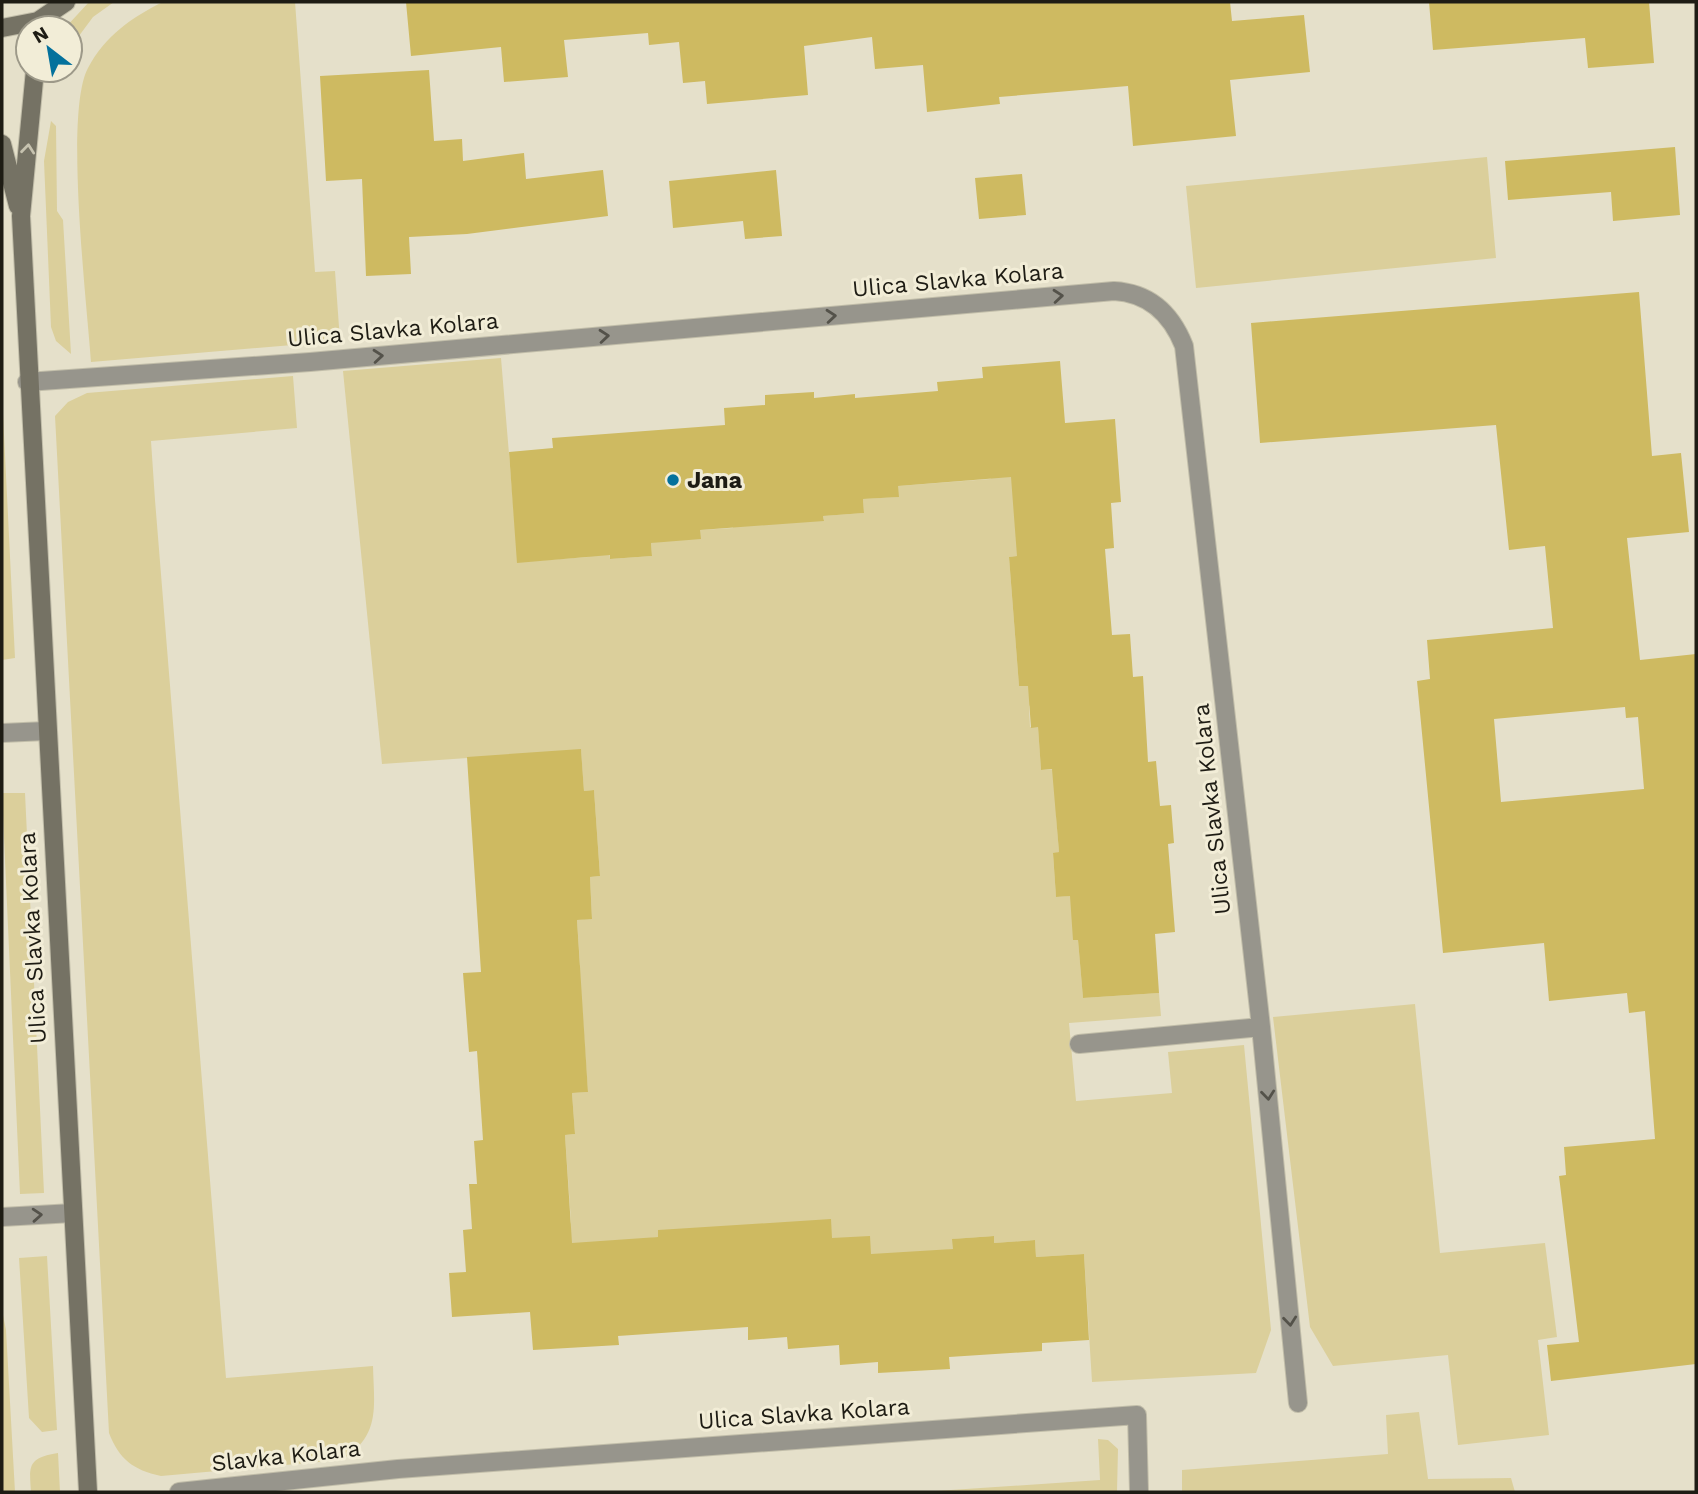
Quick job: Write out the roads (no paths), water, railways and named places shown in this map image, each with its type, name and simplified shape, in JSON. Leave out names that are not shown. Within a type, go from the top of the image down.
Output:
[{"type":"main road","name":"Ulica Slavka Kolara","points":[[34,84],[21,216],[27,382],[88,1492]]},
{"type":"main road","name":"Ulica Slavka Kolara","points":[[2,144],[21,216]]},
{"type":"street","name":"Ulica Slavka Kolara","points":[[27,382],[310,362],[1114,291],[1135,292],[1152,302],[1176,327],[1184,346],[1261,1027],[1298,1403]]},
{"type":"street","points":[[2,733],[46,731]]},
{"type":"street","points":[[1079,1044],[1261,1027]]},
{"type":"street","points":[[2,1217],[73,1213]]},
{"type":"street","name":"Ulica Slavka Kolara","points":[[398,1469],[1137,1415],[1139,1492]]},
{"type":"street","name":"Slavka Kolara","points":[[179,1492],[398,1469]]},
{"type":"place","name":"Jana","points":[[673,480]]}]
